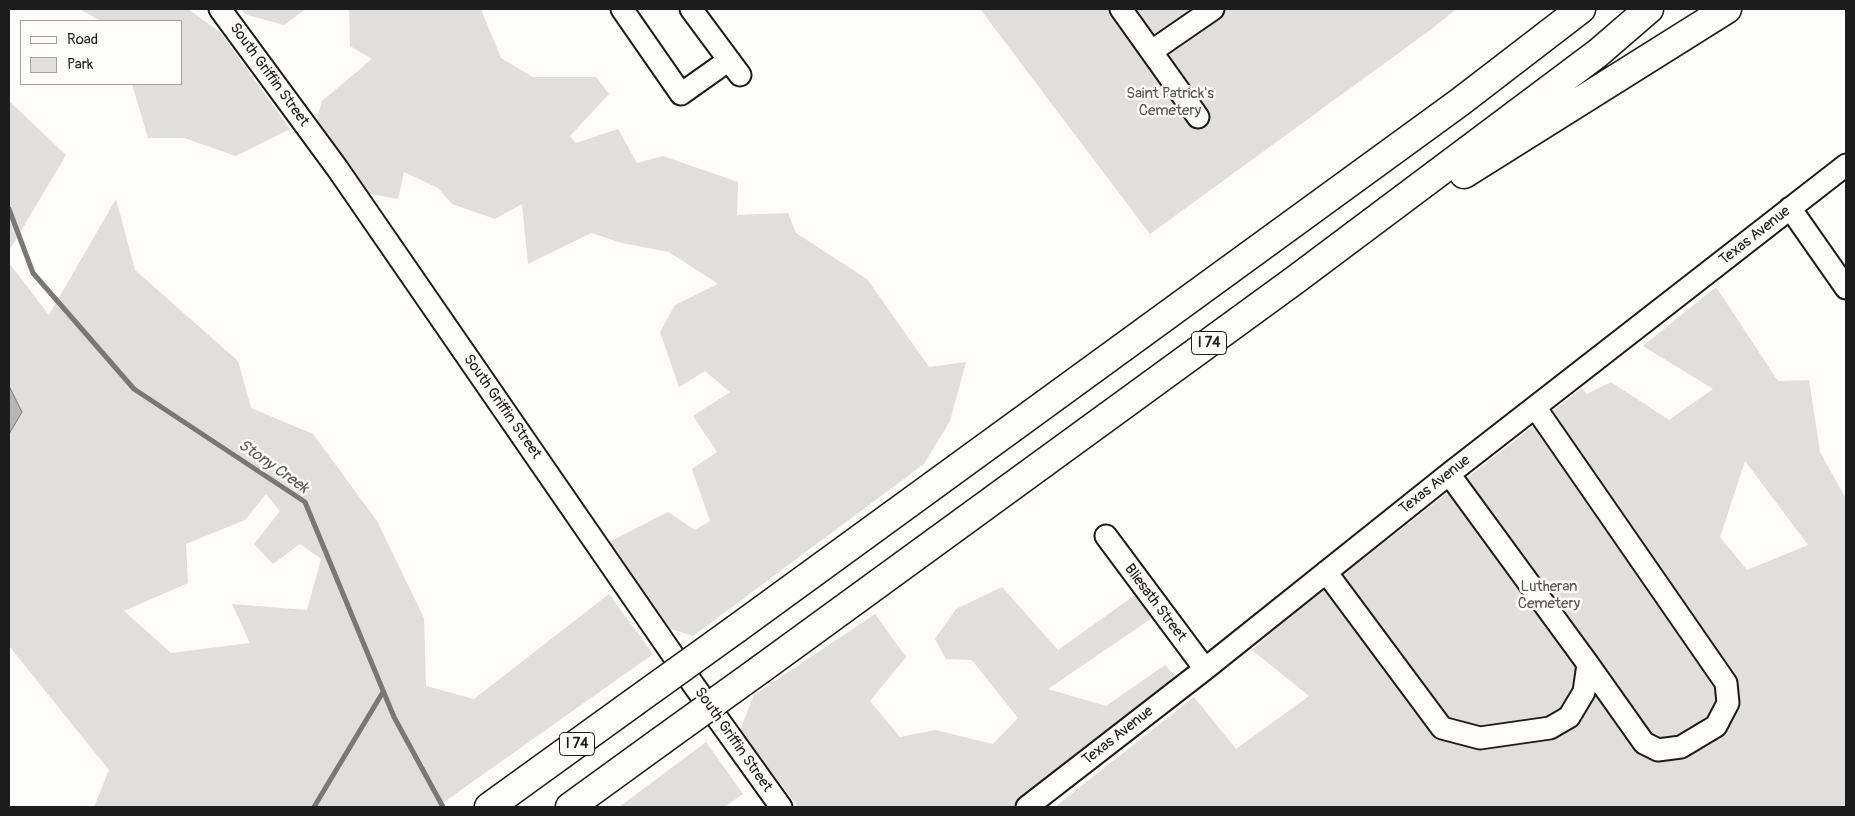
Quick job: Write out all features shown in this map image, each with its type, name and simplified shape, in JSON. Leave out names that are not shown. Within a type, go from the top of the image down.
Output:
[{"type":"highway","name":"I 74","points":[[489,807],[1460,102],[1581,9]]},
{"type":"highway","name":"I 74","points":[[570,807],[1295,280],[1598,53],[1650,9]]},
{"type":"highway","points":[[1295,280],[1727,9]]},
{"type":"street","name":"South Griffin Street","points":[[220,9],[337,168],[695,687],[781,807]]},
{"type":"street","points":[[622,9],[682,94],[735,68],[691,9]]},
{"type":"street","points":[[1121,9],[1198,117]]},
{"type":"street","points":[[1152,52],[1213,9]]},
{"type":"street","name":"Texas Avenue","points":[[1027,807],[1205,669],[1448,474],[1846,165]]},
{"type":"street","points":[[1790,208],[1846,288]]},
{"type":"street","points":[[1448,474],[1588,664],[1644,744],[1658,750],[1681,747],[1716,726],[1728,704],[1726,683],[1535,407]]},
{"type":"street","name":"Bliesath Street","points":[[1106,536],[1205,669]]},
{"type":"street","points":[[1326,572],[1442,728],[1480,738],[1550,728],[1569,717],[1584,692],[1588,664]]},
{"type":"green space","points":[[79,9],[188,9],[220,32],[290,129],[236,156],[184,138],[148,138],[132,85],[182,85],[182,20],[99,20]]},
{"type":"green space","points":[[240,9],[306,9],[284,25],[247,15]]},
{"type":"green space","points":[[349,9],[481,9],[501,58],[533,77],[596,77],[609,94],[570,136],[576,143],[618,129],[637,163],[663,156],[738,182],[737,215],[788,213],[796,233],[867,279],[929,367],[966,362],[950,421],[924,464],[693,636],[665,627],[607,543],[668,512],[695,530],[710,521],[692,469],[717,452],[693,416],[730,392],[705,371],[679,387],[660,332],[675,305],[718,284],[669,252],[622,243],[591,233],[528,264],[522,204],[495,219],[452,204],[438,188],[404,172],[398,199],[370,194],[317,119],[322,101],[372,59],[350,46]]},
{"type":"green space","name":"Saint Patrick's Cemetery","points":[[980,9],[1456,9],[1433,28],[1150,234]]},
{"type":"green space","points":[[9,101],[66,155],[9,251]]},
{"type":"green space","points":[[116,199],[135,270],[238,361],[251,408],[313,434],[377,521],[424,618],[426,686],[474,699],[609,594],[653,654],[437,807],[94,807],[109,770],[9,646],[9,434],[22,412],[9,386],[9,263],[49,315]],"holes":[[[266,494],[280,511],[254,544],[273,564],[300,544],[321,559],[307,610],[232,604],[250,643],[171,653],[124,611],[188,583],[186,544],[245,520]]]},
{"type":"green space","name":"Lutheran Cemetery","points":[[1716,287],[1778,381],[1809,380],[1820,452],[1846,499],[1846,807],[1055,807],[1194,697],[1236,749],[1309,696],[1252,650],[1299,609],[1582,388],[1587,394],[1611,382],[1669,420],[1713,389],[1643,346]],"holes":[[[1745,461],[1808,545],[1747,570],[1720,537]]]},
{"type":"green space","points":[[1002,587],[1058,650],[1135,595],[1152,618],[1048,689],[1106,706],[1165,665],[1178,679],[1014,807],[798,807],[740,730],[754,695],[875,614],[906,657],[870,701],[900,737],[935,730],[993,744],[1018,718],[972,660],[946,659],[935,639],[956,609]]},
{"type":"green space","points":[[706,742],[743,794],[725,807],[619,807]]},
{"type":"shaded area","points":[[9,386],[22,412],[9,434]]},
{"type":"waterway","name":"Stony Creek","points":[[9,209],[33,273],[134,389],[305,502],[394,717],[443,807]]},
{"type":"waterway","points":[[314,807],[383,692]]}]
